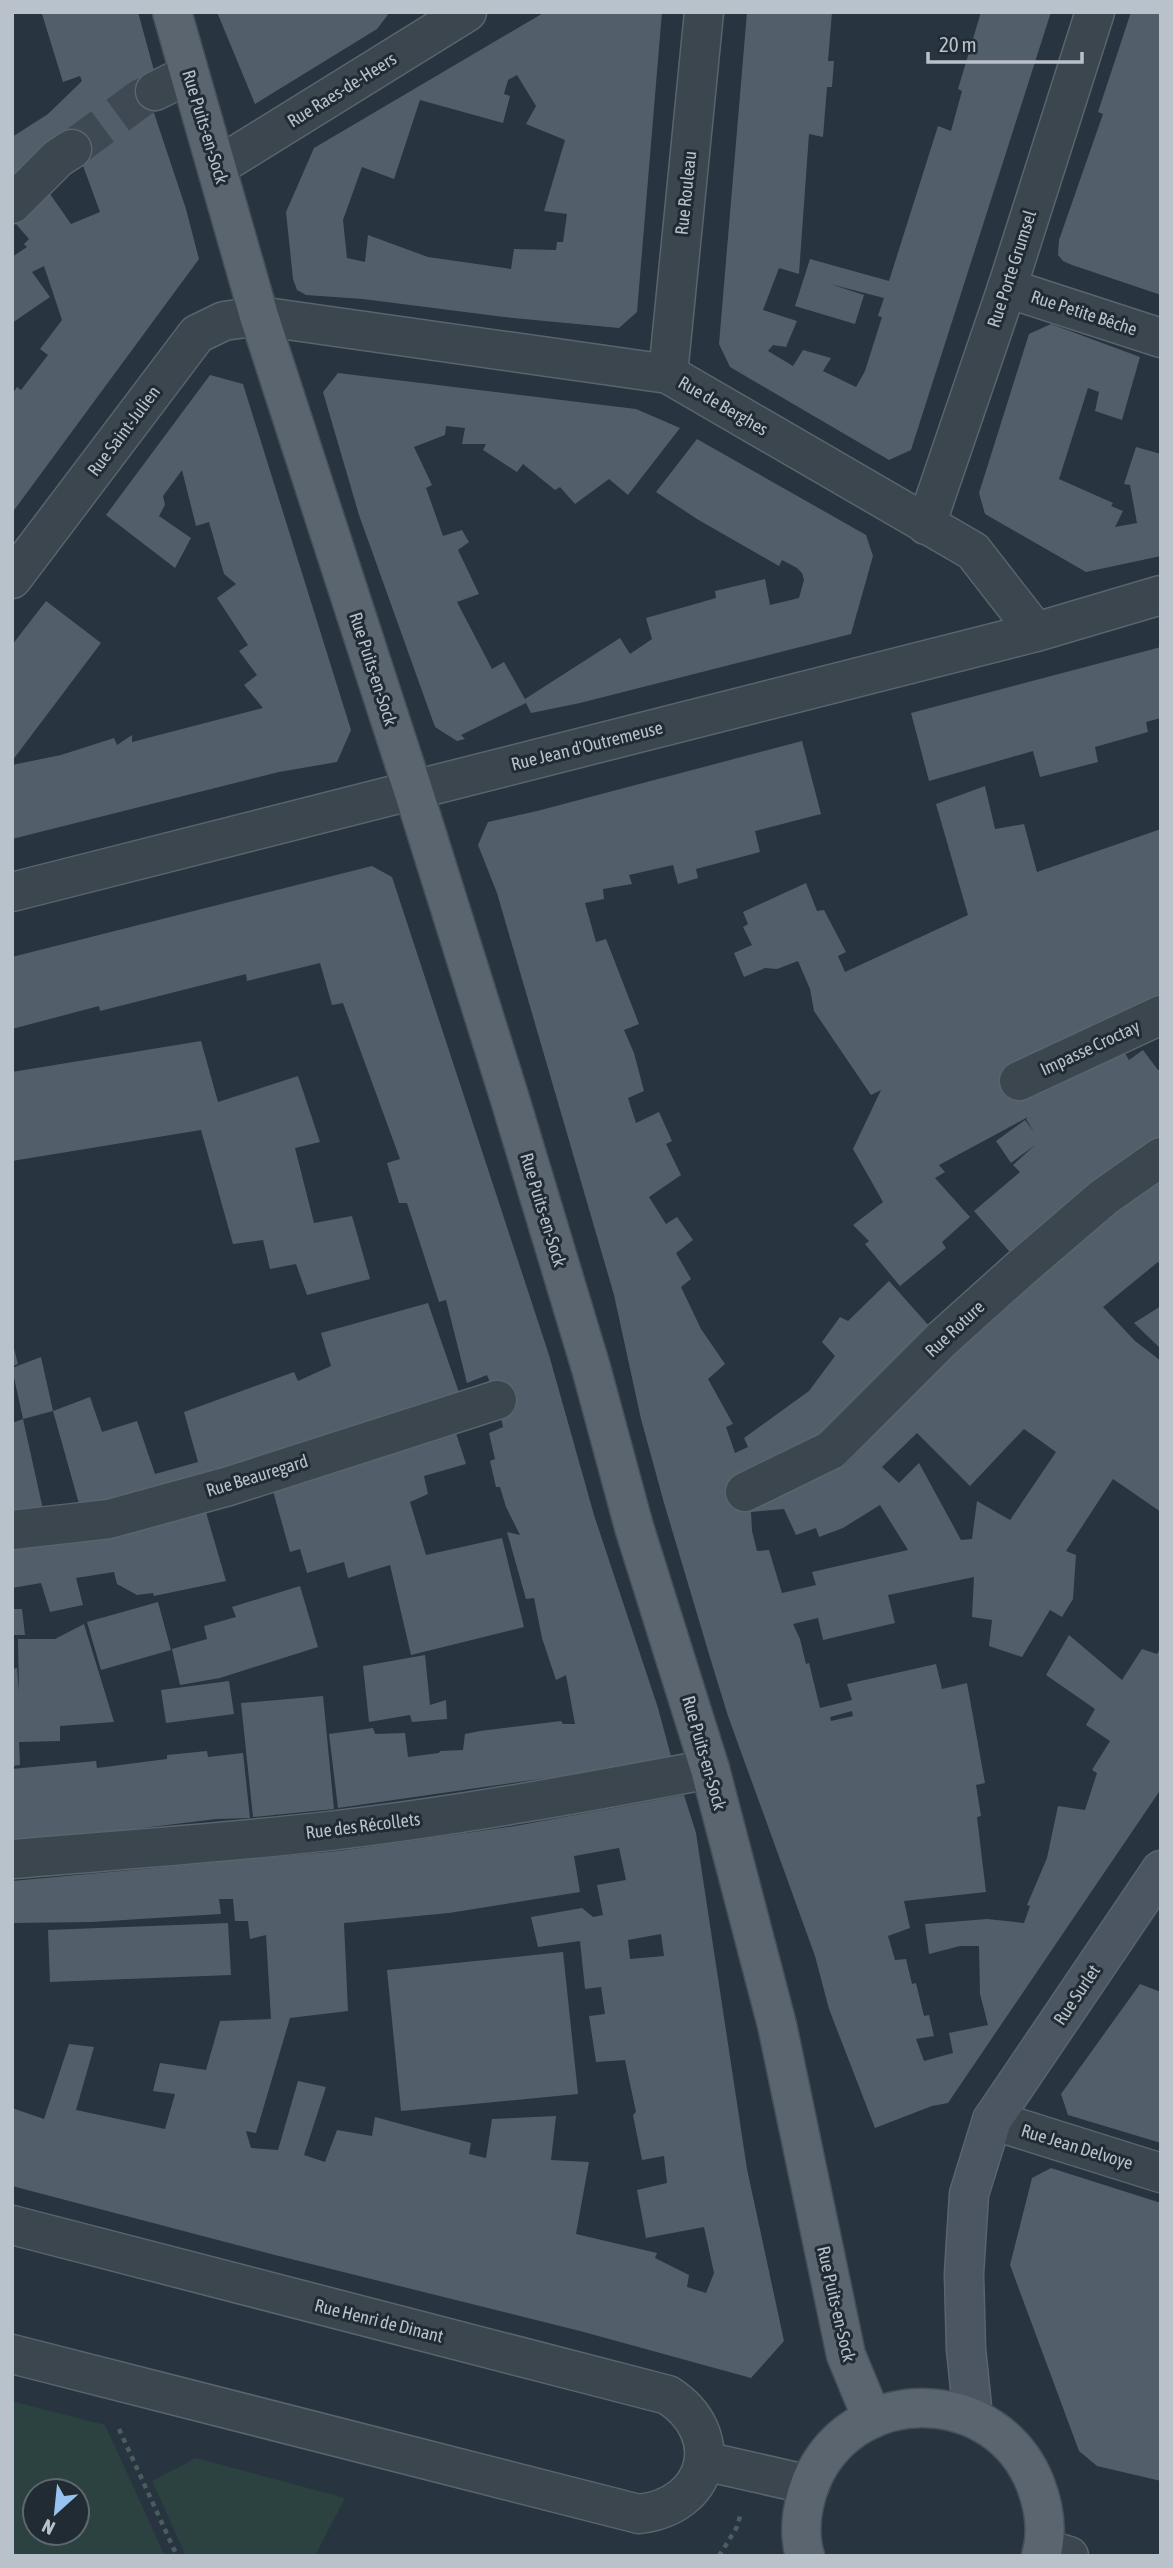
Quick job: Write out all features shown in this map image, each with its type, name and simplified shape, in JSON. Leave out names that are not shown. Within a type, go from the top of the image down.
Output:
[{"type":"main road","name":"Rue Puits-en-Sock","points":[[172,12],[259,316],[413,790],[513,1110],[591,1368],[634,1527],[710,1769],[777,2025],[846,2355],[872,2418]]},
{"type":"main road","points":[[805,2556],[801,2527],[804,2505],[810,2484],[823,2459],[845,2435],[872,2418],[901,2409],[936,2407],[973,2417],[997,2432],[1017,2451],[1031,2473],[1041,2497],[1051,2553]]},
{"type":"street","name":"Rue Raes-de-Heers","points":[[217,167],[467,12]]},
{"type":"street","name":"Rue Rouleau","points":[[668,374],[704,12]]},
{"type":"street","name":"Rue Porte Grumsel","points":[[926,525],[1007,288],[1095,12]]},
{"type":"street","points":[[155,91],[189,74]]},
{"type":"street","points":[[12,204],[58,158],[72,149]]},
{"type":"street","name":"Rue Petite Bêche","points":[[1007,288],[1161,338]]},
{"type":"street","name":"Rue de Berghes","points":[[259,316],[668,374],[973,551],[1036,632]]},
{"type":"street","name":"Rue Saint-Julien","points":[[12,579],[197,334],[224,321],[259,316]]},
{"type":"street","name":"Rue Jean d'Outremeuse","points":[[12,892],[1036,632],[1161,596]]},
{"type":"street","name":"Impasse Croctay","points":[[1019,1081],[1161,1015]]},
{"type":"street","name":"Rue Roture","points":[[745,1492],[831,1450],[941,1340],[1020,1269],[1104,1196],[1161,1157]]},
{"type":"street","name":"Rue Beauregard","points":[[12,1530],[81,1523],[122,1515],[229,1486],[497,1400]]},
{"type":"street","name":"Rue des Récollets","points":[[12,1859],[326,1832],[552,1799],[710,1769]]},
{"type":"street","name":"Rue Surlet","points":[[973,2417],[966,2349],[965,2261],[969,2194],[992,2120],[1161,1870]]},
{"type":"street","name":"Rue Jean Delvoye","points":[[992,2120],[1161,2173]]},
{"type":"street","name":"Rue Henri de Dinant","points":[[12,2225],[668,2395],[681,2404],[696,2421],[703,2441],[704,2461]]},
{"type":"street","points":[[12,2354],[639,2514],[657,2512],[684,2497],[699,2478],[704,2461],[810,2484]]},
{"type":"path","points":[[95,2376],[177,2556]]},
{"type":"green space","points":[[12,2401],[105,2425],[165,2556],[12,2556]]},
{"type":"green space","points":[[196,2458],[345,2498],[315,2556],[186,2556],[152,2481]]},
{"type":"building","points":[[138,12],[156,78],[154,113],[186,209],[199,259],[12,513],[12,394],[17,387],[21,390],[48,355],[40,349],[62,320],[44,266],[32,272],[50,297],[12,323],[12,257],[27,247],[24,244],[29,239],[16,224],[50,194],[71,224],[100,212],[82,163],[12,181],[12,137],[48,114],[82,81],[80,76],[63,82],[42,14]]},
{"type":"building","points":[[217,12],[390,12],[377,29],[255,104]]},
{"type":"building","points":[[545,12],[662,12],[637,312],[619,328],[306,295],[297,290],[293,279],[286,212],[314,148]],"holes":[[[517,75],[536,106],[526,124],[565,140],[544,211],[567,214],[563,242],[557,242],[556,250],[514,249],[511,269],[428,257],[368,235],[365,262],[347,258],[343,220],[362,167],[394,179],[420,100],[503,123],[510,96],[504,94],[508,80]]]},
{"type":"building","points":[[747,12],[832,12],[828,61],[834,61],[832,87],[827,87],[823,137],[809,134],[799,274],[779,268],[763,310],[797,321],[786,347],[773,345],[768,351],[793,366],[803,350],[831,358],[823,371],[856,387],[865,371],[882,317],[878,316],[884,298],[830,284],[864,295],[855,324],[795,306],[810,259],[889,281],[938,126],[951,131],[962,91],[958,89],[981,12],[1051,12],[911,450],[889,460],[730,367],[719,344]]},
{"type":"building","points":[[1131,12],[1161,12],[1161,295],[1072,265],[1058,255],[1059,240],[1103,114],[1098,112]]},
{"type":"building","points":[[1051,324],[1140,357],[1122,420],[1095,411],[1099,392],[1088,388],[1059,479],[1113,503],[1111,506],[1123,511],[1115,527],[1137,523],[1130,485],[1124,484],[1136,447],[1161,454],[1161,556],[1086,572],[985,514],[979,493],[1029,334]]},
{"type":"building","points":[[338,373],[636,409],[680,428],[628,495],[609,479],[575,504],[560,487],[555,490],[523,464],[517,472],[483,450],[486,444],[462,444],[465,428],[446,426],[445,435],[414,447],[432,485],[426,488],[443,536],[462,530],[469,542],[458,550],[479,594],[457,602],[492,669],[504,662],[525,699],[620,638],[630,654],[652,639],[646,618],[716,598],[715,591],[765,579],[770,605],[799,598],[804,580],[797,568],[782,560],[779,566],[656,492],[697,439],[866,535],[873,556],[851,634],[580,703],[531,713],[526,703],[461,735],[465,739],[457,741],[435,727],[359,515],[323,392]]},
{"type":"building","points":[[210,375],[243,384],[351,730],[337,762],[279,772],[12,839],[12,765],[61,755],[114,738],[117,745],[132,735],[132,742],[263,708],[244,685],[257,675],[239,651],[248,645],[217,598],[236,584],[224,574],[209,522],[196,526],[182,470],[163,496],[165,505],[159,516],[191,538],[175,568],[106,515]]},
{"type":"building","points":[[46,601],[101,643],[12,761],[12,645]]},
{"type":"building","points":[[1161,647],[1161,718],[1146,722],[1148,732],[1095,747],[1098,762],[1040,777],[1033,751],[929,781],[911,713]]},
{"type":"building","points":[[802,741],[821,814],[755,831],[760,852],[696,869],[698,878],[678,884],[673,865],[629,875],[632,884],[603,889],[604,899],[585,903],[596,942],[606,939],[639,1024],[624,1030],[634,1053],[644,1091],[628,1098],[636,1123],[659,1112],[672,1141],[666,1144],[681,1175],[649,1197],[666,1224],[677,1217],[693,1240],[676,1253],[691,1279],[681,1287],[701,1329],[725,1364],[708,1379],[733,1424],[726,1427],[735,1453],[748,1447],[744,1438],[809,1391],[835,1356],[822,1342],[840,1317],[848,1321],[889,1281],[931,1328],[825,1473],[845,1465],[1024,1281],[1161,1174],[1161,1266],[1158,1262],[1103,1307],[1135,1341],[1161,1361],[1161,1512],[1113,1479],[1066,1551],[1076,1555],[1073,1599],[1062,1617],[1050,1610],[1022,1657],[989,1646],[992,1620],[972,1617],[974,1577],[888,1595],[895,1623],[823,1640],[818,1618],[793,1624],[806,1664],[809,1663],[820,1708],[852,1700],[847,1684],[936,1664],[942,1689],[967,1683],[985,1783],[976,1785],[986,1892],[904,1901],[910,1928],[888,1936],[895,1960],[906,1959],[912,1984],[916,1983],[924,2016],[929,2015],[934,2036],[916,2039],[924,2061],[953,2053],[949,2033],[988,2025],[980,1994],[979,1946],[960,1946],[929,1954],[925,1924],[987,1919],[1024,1923],[1030,1906],[1027,1905],[1047,1858],[1058,1806],[1085,1810],[1097,1773],[1092,1770],[1110,1741],[1086,1725],[1095,1709],[1046,1675],[1069,1635],[1122,1680],[1142,1649],[1157,1654],[1161,1648],[1161,1789],[948,2103],[932,2106],[875,2128],[829,2009],[815,1956],[728,1716],[641,1419],[614,1295],[497,893],[478,845],[488,822]],"holes":[[[1024,1429],[1056,1452],[1010,1520],[977,1501],[972,1539],[961,1540],[919,1463],[899,1483],[882,1467],[917,1433],[970,1486]],[[880,1505],[908,1550],[812,1572],[816,1585],[782,1593],[769,1550],[757,1551],[751,1512],[784,1509],[796,1535],[816,1528],[819,1537],[843,1528]],[[852,1711],[853,1716],[831,1721],[830,1717]]]},
{"type":"building","points":[[985,786],[995,829],[1024,824],[1037,872],[1161,829],[1161,1010],[1118,1041],[1129,1060],[1143,1050],[1158,1070],[1161,1068],[1161,1146],[1015,1258],[974,1211],[1020,1172],[1013,1165],[1035,1145],[1011,1163],[996,1141],[1025,1120],[1034,1132],[1026,1119],[1028,1117],[939,1165],[945,1172],[935,1178],[970,1217],[942,1242],[946,1248],[900,1286],[865,1244],[869,1241],[853,1225],[883,1202],[853,1149],[881,1090],[871,1095],[814,1011],[810,989],[798,961],[777,969],[765,968],[744,977],[734,953],[752,945],[743,927],[748,924],[743,912],[806,883],[817,911],[824,910],[846,952],[838,956],[845,972],[968,915],[936,804]]},
{"type":"building","points":[[372,866],[392,877],[549,1355],[594,1515],[658,1708],[672,1760],[338,1808],[329,1734],[373,1728],[375,1734],[405,1733],[408,1757],[463,1750],[465,1734],[480,1731],[561,1721],[563,1724],[575,1724],[566,1675],[556,1680],[542,1638],[534,1598],[526,1599],[507,1532],[520,1535],[506,1507],[500,1487],[496,1487],[490,1461],[495,1459],[489,1433],[503,1427],[499,1407],[487,1375],[467,1383],[446,1300],[439,1302],[407,1203],[399,1203],[387,1163],[400,1159],[343,1003],[332,1005],[320,963],[247,981],[246,974],[100,1011],[99,1006],[12,1029],[12,957]]},
{"type":"building","points":[[201,1041],[218,1102],[298,1076],[320,1142],[295,1148],[314,1223],[352,1216],[370,1279],[307,1295],[296,1264],[270,1269],[263,1240],[233,1244],[201,1130],[12,1161],[12,1072]]},
{"type":"building","points":[[428,1303],[463,1404],[81,1511],[53,1411],[90,1397],[102,1432],[137,1421],[155,1474],[198,1462],[184,1412],[294,1372],[298,1381],[331,1366],[321,1333]]},
{"type":"building","points":[[1161,1306],[1161,1349],[1134,1323]]},
{"type":"building","points":[[12,1341],[18,1364],[12,1366]]},
{"type":"building","points":[[41,1357],[53,1411],[23,1419],[12,1368]]},
{"type":"building","points":[[23,1419],[44,1514],[12,1518],[12,1423]]},
{"type":"building","points":[[453,1424],[466,1464],[424,1476],[428,1494],[410,1502],[426,1555],[502,1538],[524,1627],[411,1655],[390,1565],[348,1578],[344,1562],[307,1573],[300,1549],[290,1552],[271,1484]]},
{"type":"building","points":[[203,1502],[226,1581],[154,1596],[153,1593],[137,1595],[117,1584],[114,1572],[76,1578],[83,1605],[50,1612],[41,1583],[12,1588],[12,1539]]},
{"type":"building","points":[[300,1586],[318,1647],[220,1678],[180,1685],[172,1649],[207,1639],[204,1626],[236,1617],[232,1607]]},
{"type":"building","points":[[158,1602],[171,1650],[101,1670],[87,1622]]},
{"type":"building","points":[[12,1609],[22,1609],[25,1635],[12,1635]]},
{"type":"building","points":[[84,1624],[114,1722],[60,1726],[60,1741],[19,1742],[20,1765],[12,1766],[12,1669],[17,1668],[19,1692],[18,1639],[55,1639]]},
{"type":"building","points":[[425,1655],[430,1705],[446,1700],[447,1719],[412,1722],[410,1715],[369,1722],[363,1666]]},
{"type":"building","points":[[229,1681],[234,1714],[166,1723],[161,1690]]},
{"type":"building","points":[[323,1696],[334,1809],[253,1817],[241,1703]]},
{"type":"building","points":[[207,1751],[208,1757],[243,1753],[250,1818],[216,1819],[12,1844],[12,1769],[96,1761],[97,1768],[167,1759],[167,1755]]},
{"type":"building","points":[[684,1795],[696,1833],[747,2169],[784,2341],[751,2378],[580,2331],[12,2186],[12,2108],[44,2119],[69,2044],[94,2047],[76,2110],[165,2129],[175,2094],[153,2091],[160,2063],[206,2070],[220,2021],[271,2019],[266,1935],[250,1939],[248,1921],[235,1921],[233,1899],[219,1899],[221,1914],[92,1922],[12,1923],[12,1881],[338,1851],[515,1826]],"holes":[[[619,1848],[626,1880],[597,1885],[603,1915],[593,1917],[582,1908],[531,1917],[538,1947],[580,1941],[585,1989],[601,1987],[605,2014],[589,2016],[596,2062],[625,2060],[636,2112],[633,2115],[642,2160],[664,2156],[667,2183],[637,2190],[646,2238],[704,2227],[714,2273],[706,2293],[687,2287],[689,2275],[655,2258],[657,2253],[576,2234],[589,2162],[551,2160],[556,2116],[492,2119],[486,2158],[469,2154],[471,2143],[375,2117],[372,2136],[337,2130],[325,2162],[304,2155],[326,2087],[298,2081],[278,2150],[251,2148],[246,2131],[256,2133],[290,2018],[348,2011],[344,1923],[449,1913],[580,1892],[574,1856]],[[661,1934],[664,1956],[630,1959],[628,1940]]]},
{"type":"building","points":[[228,1923],[231,1975],[50,1982],[48,1930]]},
{"type":"building","points":[[563,1952],[578,2094],[401,2111],[387,1970]]},
{"type":"building","points":[[1140,1984],[1161,1992],[1161,2143],[1068,2115],[1061,2094]]},
{"type":"building","points":[[1051,2168],[1161,2203],[1161,2481],[1097,2466],[1079,2451],[1010,2265],[1032,2178]]},
{"type":"tunnel","points":[[72,149],[141,98],[155,91]]}]
